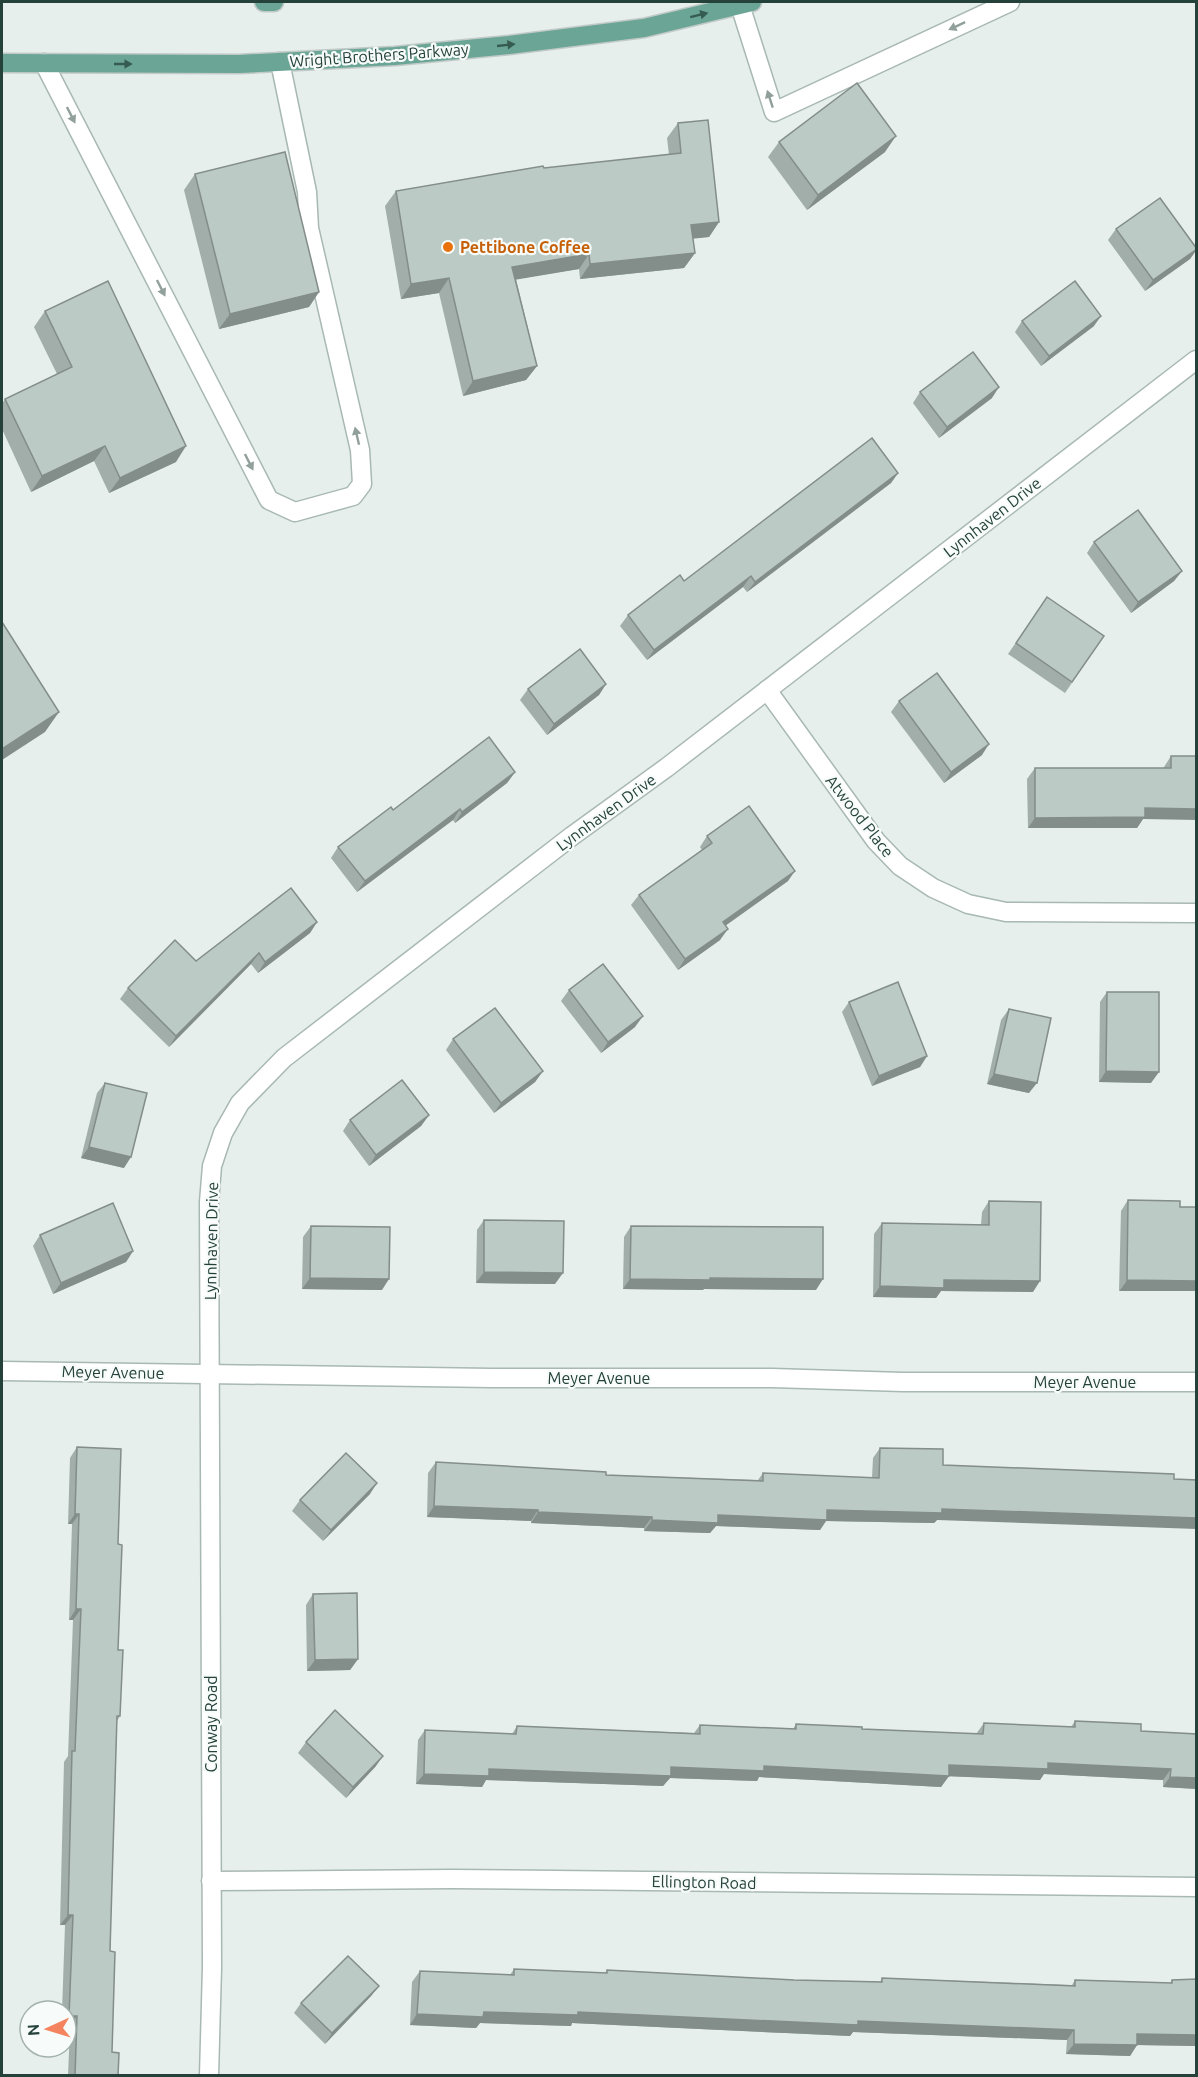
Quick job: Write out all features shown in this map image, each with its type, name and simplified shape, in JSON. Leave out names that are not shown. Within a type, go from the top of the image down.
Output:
[{"type":"main road","points":[[264,2],[274,2]]},
{"type":"main road","name":"Wright Brothers Parkway","points":[[2,63],[239,64],[395,56],[509,45],[644,28],[746,3]]},
{"type":"street","points":[[746,3],[774,112],[1010,2]]},
{"type":"street","points":[[44,63],[268,500],[295,512],[353,496],[362,484],[360,450],[309,228],[307,192],[280,62]]},
{"type":"street","name":"Lynnhaven Drive","points":[[210,1373],[209,1202],[212,1166],[223,1133],[240,1103],[284,1058],[1197,360]]},
{"type":"street","name":"Atwood Place","points":[[767,690],[876,841],[900,866],[933,888],[968,904],[1006,912],[1197,913]]},
{"type":"street","name":"Meyer Avenue","points":[[2,1371],[492,1378],[772,1378],[903,1382],[1197,1382]]},
{"type":"street","name":"Conway Road","points":[[209,2076],[212,1967],[210,1373]]},
{"type":"street","name":"Ellington Road","points":[[211,1881],[452,1879],[1197,1887]]},
{"type":"building","points":[[857,83],[896,136],[818,195],[779,142]]},
{"type":"building","points":[[708,120],[719,222],[691,225],[695,253],[590,264],[589,254],[512,267],[537,366],[473,381],[449,278],[411,284],[396,191],[543,166],[544,168],[681,153],[678,123]]},
{"type":"building","points":[[285,152],[319,292],[230,314],[195,174]]},
{"type":"building","points":[[1160,198],[1197,249],[1153,280],[1116,229]]},
{"type":"building","points":[[108,281],[186,446],[120,478],[105,446],[42,476],[5,399],[72,367],[45,311]]},
{"type":"building","points":[[1075,281],[1101,316],[1049,356],[1022,321]]},
{"type":"building","points":[[973,352],[999,387],[947,427],[920,392]]},
{"type":"building","points":[[872,438],[898,473],[755,582],[751,576],[654,650],[628,615],[680,575],[684,581]]},
{"type":"building","points":[[1138,510],[1182,571],[1138,602],[1094,542]]},
{"type":"building","points":[[1047,597],[1104,636],[1072,682],[1016,643]]},
{"type":"building","points":[[2,622],[59,712],[2,749]]},
{"type":"building","points":[[580,649],[606,684],[554,724],[528,689]]},
{"type":"building","points":[[937,673],[989,744],[951,772],[899,701]]},
{"type":"building","points":[[489,737],[515,772],[462,812],[460,809],[365,881],[338,847],[391,807],[393,810]]},
{"type":"building","points":[[1171,756],[1197,756],[1197,809],[1145,808],[1145,817],[1035,818],[1035,768],[1171,768]]},
{"type":"building","points":[[749,806],[795,871],[723,922],[728,929],[685,959],[639,895],[712,843],[707,836]]},
{"type":"building","points":[[291,888],[317,922],[265,962],[259,953],[176,1036],[128,988],[175,940],[196,961]]},
{"type":"building","points":[[603,964],[643,1016],[608,1042],[569,990]]},
{"type":"building","points":[[898,982],[927,1056],[879,1076],[849,1002]]},
{"type":"building","points":[[1107,992],[1159,992],[1159,1072],[1106,1071]]},
{"type":"building","points":[[495,1008],[543,1071],[501,1103],[453,1039]]},
{"type":"building","points":[[1009,1009],[1051,1018],[1037,1083],[994,1074]]},
{"type":"building","points":[[402,1080],[429,1115],[376,1155],[350,1120]]},
{"type":"building","points":[[105,1083],[147,1093],[131,1157],[89,1147]]},
{"type":"building","points":[[1128,1200],[1180,1201],[1180,1207],[1197,1207],[1197,1281],[1127,1280]]},
{"type":"building","points":[[989,1201],[1041,1202],[1040,1281],[944,1280],[944,1288],[880,1286],[882,1223],[989,1225]]},
{"type":"building","points":[[113,1203],[133,1251],[61,1283],[40,1235]]},
{"type":"building","points":[[484,1220],[564,1221],[563,1273],[484,1272]]},
{"type":"building","points":[[311,1226],[390,1227],[389,1279],[310,1278]]},
{"type":"building","points":[[631,1226],[823,1227],[823,1279],[630,1279]]},
{"type":"building","points":[[77,1447],[121,1449],[118,1544],[122,1545],[118,1650],[123,1650],[120,1716],[117,1716],[110,1951],[115,1952],[112,2052],[119,2053],[118,2076],[75,2076],[76,2059],[78,2059],[78,1999],[70,1999],[73,1915],[68,1915],[72,1751],[75,1751],[81,1609],[76,1609],[79,1514],[75,1514]]},
{"type":"building","points":[[880,1448],[943,1449],[943,1465],[1174,1474],[1174,1479],[1197,1480],[1197,1518],[942,1509],[942,1513],[827,1510],[827,1520],[718,1515],[718,1523],[652,1520],[652,1517],[538,1512],[538,1510],[434,1506],[436,1462],[606,1472],[606,1475],[763,1481],[763,1473],[879,1478]]},
{"type":"building","points":[[346,1453],[377,1483],[331,1530],[300,1500]]},
{"type":"building","points":[[357,1593],[358,1659],[315,1660],[313,1594]]},
{"type":"building","points":[[335,1710],[383,1756],[353,1787],[306,1742]]},
{"type":"building","points":[[1075,1721],[1141,1724],[1141,1731],[1197,1734],[1197,1778],[1170,1777],[1171,1769],[1048,1763],[1048,1769],[949,1765],[949,1776],[764,1766],[764,1771],[671,1767],[671,1776],[489,1769],[489,1776],[424,1774],[425,1730],[516,1734],[517,1726],[700,1734],[700,1725],[796,1729],[796,1724],[983,1734],[984,1723],[1075,1727]]},
{"type":"building","points":[[348,1956],[379,1986],[332,2033],[301,2003]]},
{"type":"building","points":[[514,1969],[607,1973],[607,1970],[794,1980],[882,1982],[882,1978],[1075,1986],[1075,1980],[1172,1983],[1172,1980],[1197,1979],[1197,2035],[1137,2034],[1137,2045],[1074,2044],[1074,2030],[858,2021],[858,2025],[578,2012],[578,2015],[484,2012],[483,2017],[417,2014],[420,1971],[514,1975]]},
{"type":"place","name":"Pettibone Coffee","points":[[448,247]]}]
